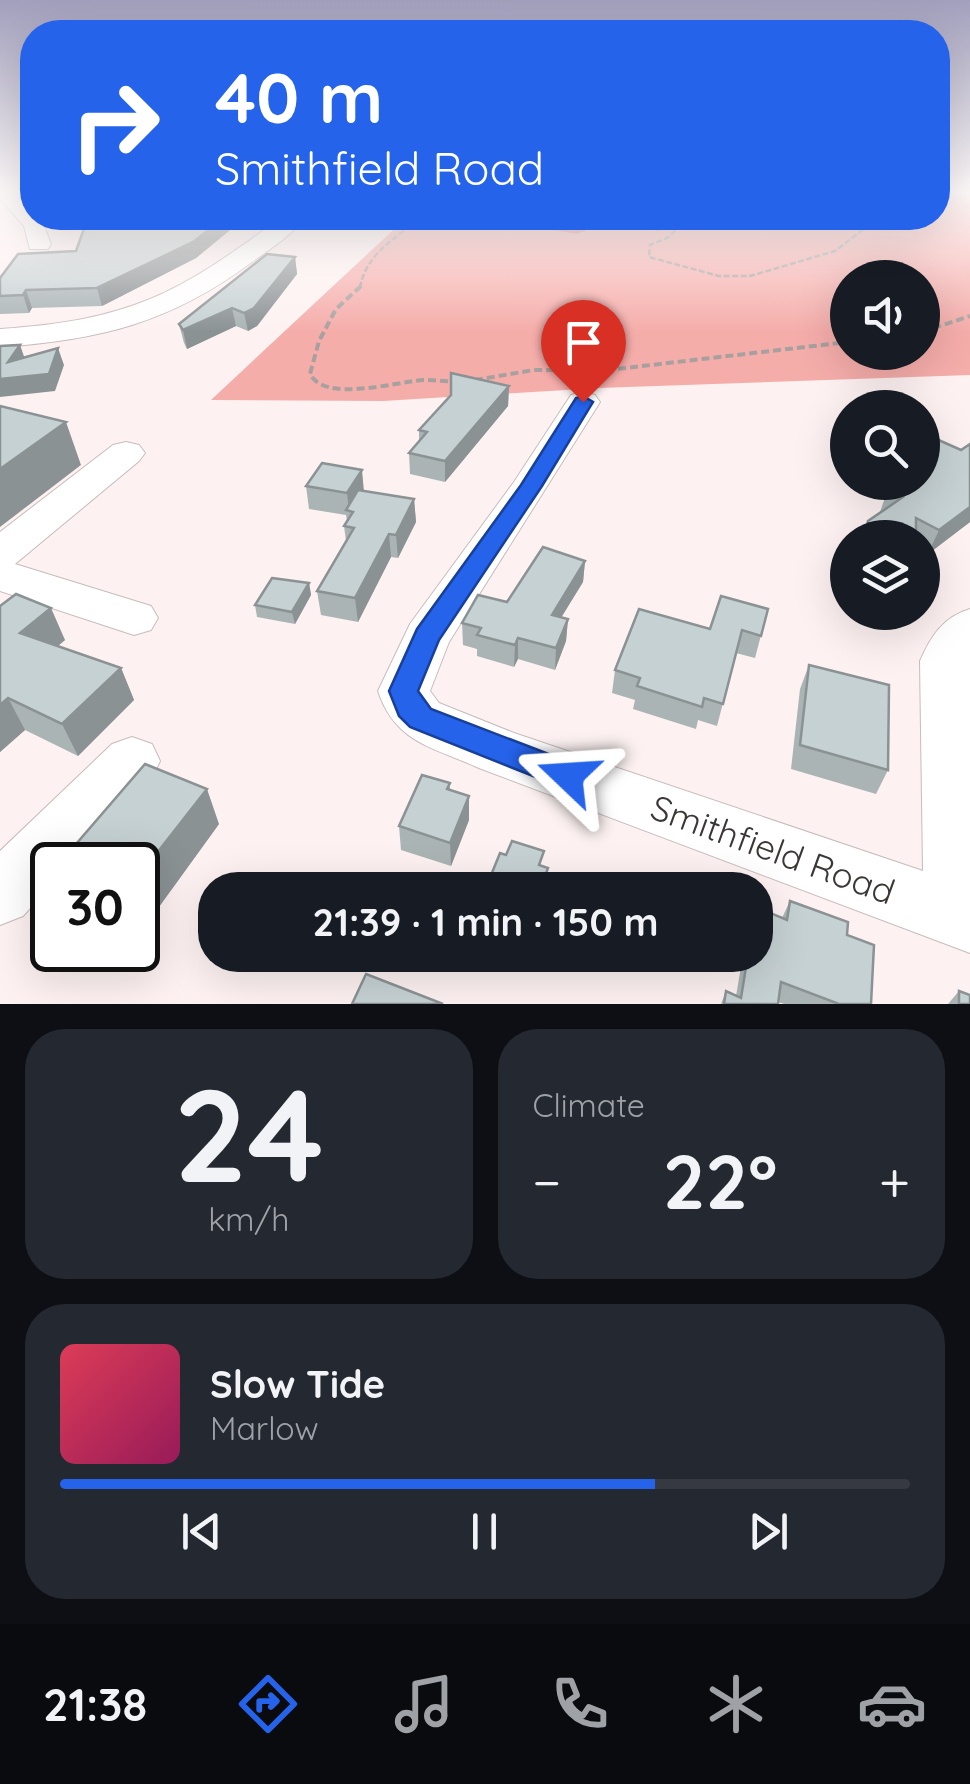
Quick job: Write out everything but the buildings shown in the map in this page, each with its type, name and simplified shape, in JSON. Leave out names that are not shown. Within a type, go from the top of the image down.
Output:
[{"type":"street","points":[[38,239],[39,244]]},
{"type":"street","points":[[0,338],[96,329],[145,316],[209,282],[266,239]]},
{"type":"street","name":"Smithfield Road","points":[[583,402],[531,486],[427,636],[404,691],[410,708],[420,718],[498,751],[963,918]]},
{"type":"street","points":[[0,554],[126,453]]},
{"type":"street","points":[[0,574],[134,618]]},
{"type":"street","points":[[963,918],[946,661],[951,646],[970,626]]},
{"type":"street","points":[[0,894],[132,760]]},
{"type":"path","points":[[393,239],[363,270],[360,289],[336,310],[319,340],[310,374],[314,382],[325,388],[355,389],[426,380],[460,382]]},
{"type":"path","points":[[666,239],[650,245],[649,257],[734,278],[834,251],[850,239]]},
{"type":"path","points":[[940,326],[970,316]]},
{"type":"path","points":[[472,381],[534,370],[608,370],[830,344]]},
{"type":"shaded area","points":[[384,239],[970,239],[970,375],[599,388],[383,401],[211,400]]},
{"type":"route","points":[[568,776],[420,718],[410,708],[404,691],[427,636],[531,486],[583,402]]}]
